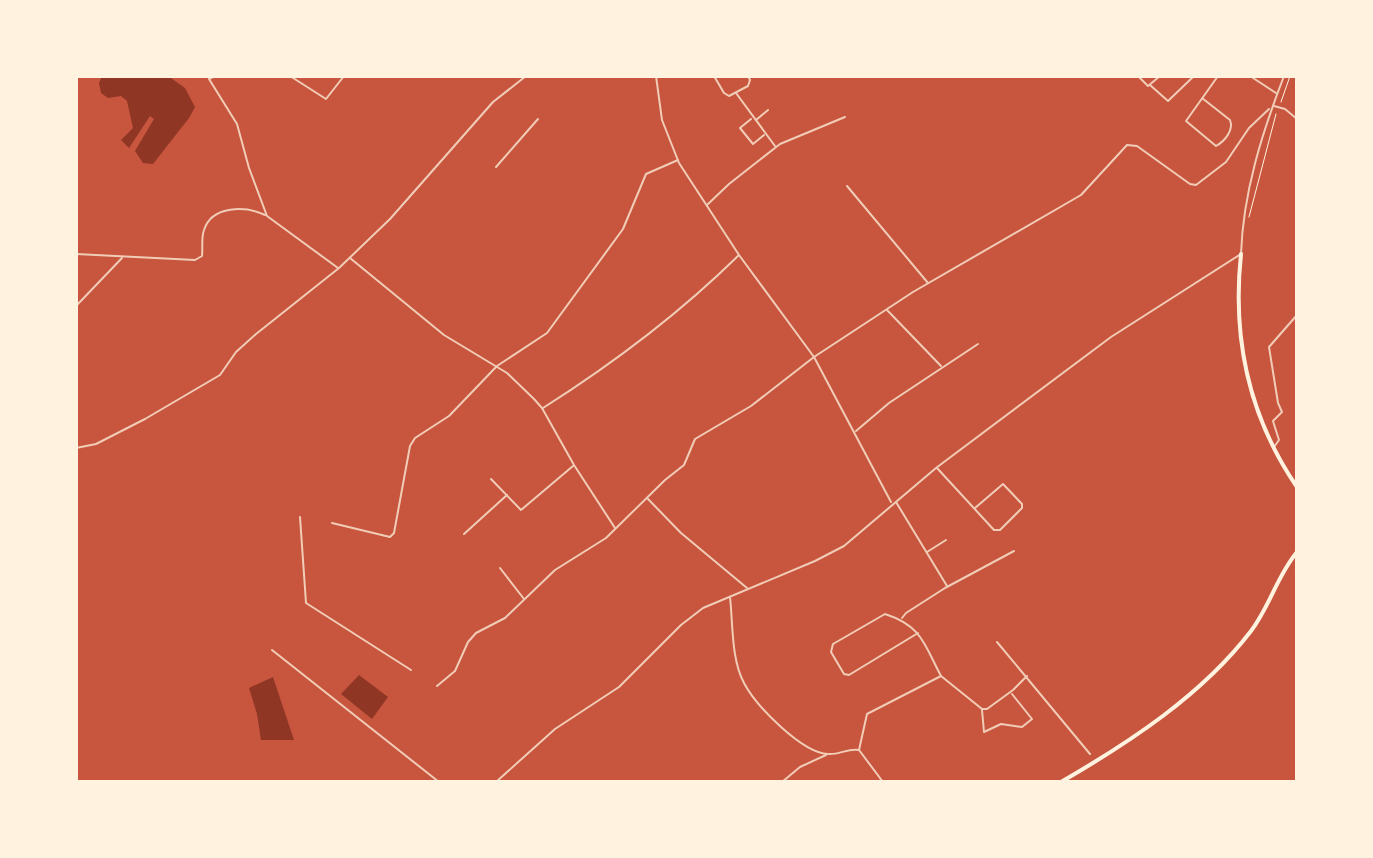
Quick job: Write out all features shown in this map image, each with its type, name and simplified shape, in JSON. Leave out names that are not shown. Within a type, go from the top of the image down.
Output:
[{"type":"main road","points":[[1241,254],[1238,309],[1242,355],[1253,401],[1273,447],[1297,487]]},
{"type":"main road","points":[[1061,782],[1152,723],[1213,674],[1253,628],[1278,579],[1297,552]]},
{"type":"street","points":[[215,76],[209,79],[237,124],[267,216]]},
{"type":"street","points":[[290,76],[326,99],[344,76]]},
{"type":"street","points":[[76,448],[96,444],[220,375],[236,352],[339,268],[390,219],[493,102],[526,76]]},
{"type":"street","points":[[656,76],[662,120],[678,160],[739,255],[814,357],[893,502],[947,587]]},
{"type":"street","points":[[714,76],[726,96],[751,83],[748,76]]},
{"type":"street","points":[[1138,76],[1168,101],[1194,76]]},
{"type":"street","points":[[1150,85],[1160,76]]},
{"type":"street","points":[[1202,98],[1232,125],[1216,146],[1187,123],[1202,98],[1218,76]]},
{"type":"street","points":[[1251,76],[1277,93]]},
{"type":"street","points":[[496,782],[555,729],[619,687],[681,625],[703,608],[844,546],[936,468],[1126,326],[1241,254],[1245,206],[1271,108],[1284,76]]},
{"type":"street","points":[[736,93],[776,147]]},
{"type":"street","points":[[437,686],[455,671],[468,642],[476,633],[505,618],[555,570],[616,529],[684,465],[695,439],[751,406],[814,357],[886,309],[1081,195],[1127,145],[1137,146],[1190,184],[1196,185],[1226,162],[1265,111],[1285,109],[1297,119]]},
{"type":"street","points":[[765,134],[753,144],[740,128],[768,110]]},
{"type":"street","points":[[706,206],[776,147],[845,117]]},
{"type":"street","points":[[496,167],[538,119]]},
{"type":"street","points":[[332,523],[390,537],[394,533],[410,446],[415,438],[449,416],[497,366],[547,333],[623,229],[646,174],[678,160]]},
{"type":"street","points":[[847,186],[928,283]]},
{"type":"street","points":[[76,254],[184,261],[199,259],[204,229],[216,215],[247,209],[267,216],[339,268]]},
{"type":"street","points":[[542,408],[589,379],[688,304],[739,255]]},
{"type":"street","points":[[76,306],[123,257]]},
{"type":"street","points":[[350,258],[444,335],[507,373],[542,408],[574,465],[616,529]]},
{"type":"street","points":[[886,309],[941,367]]},
{"type":"street","points":[[1273,447],[1279,440],[1273,421],[1282,412],[1269,347],[1297,315]]},
{"type":"street","points":[[855,432],[889,403],[978,344]]},
{"type":"street","points":[[491,479],[521,510],[574,465]]},
{"type":"street","points":[[936,468],[994,530],[1000,530],[1022,508],[1022,504],[1003,484],[975,508]]},
{"type":"street","points":[[464,534],[507,495]]},
{"type":"street","points":[[647,497],[681,533],[748,589]]},
{"type":"street","points":[[300,517],[306,603],[411,670]]},
{"type":"street","points":[[926,552],[946,540]]},
{"type":"street","points":[[902,619],[906,613],[947,587],[1014,551]]},
{"type":"street","points":[[500,568],[525,599]]},
{"type":"street","points":[[730,595],[735,649],[744,683],[791,738],[827,755]]},
{"type":"street","points":[[918,633],[854,673],[844,674],[831,652],[833,644],[885,614],[913,626],[918,633],[941,676],[982,709],[987,709],[1010,693],[1027,676]]},
{"type":"street","points":[[997,642],[1090,754]]},
{"type":"street","points":[[272,650],[439,782]]},
{"type":"street","points":[[859,750],[867,714],[941,676]]},
{"type":"street","points":[[982,709],[984,732],[1001,724],[1022,727],[1032,717],[1010,693]]},
{"type":"street","points":[[782,782],[800,767],[851,749],[859,750],[883,782]]},
{"type":"path","points":[[1280,104],[1290,76]]},
{"type":"path","points":[[1248,228],[1261,167],[1278,110]]},
{"type":"shaded area","points":[[102,76],[168,76],[185,88],[195,107],[153,164],[143,163],[135,151],[154,119],[150,116],[129,148],[121,140],[133,128],[127,101],[121,96],[108,98],[101,93],[99,83]]},
{"type":"shaded area","points":[[359,675],[388,697],[372,719],[341,694]]},
{"type":"shaded area","points":[[273,677],[294,740],[261,740],[249,688]]}]
